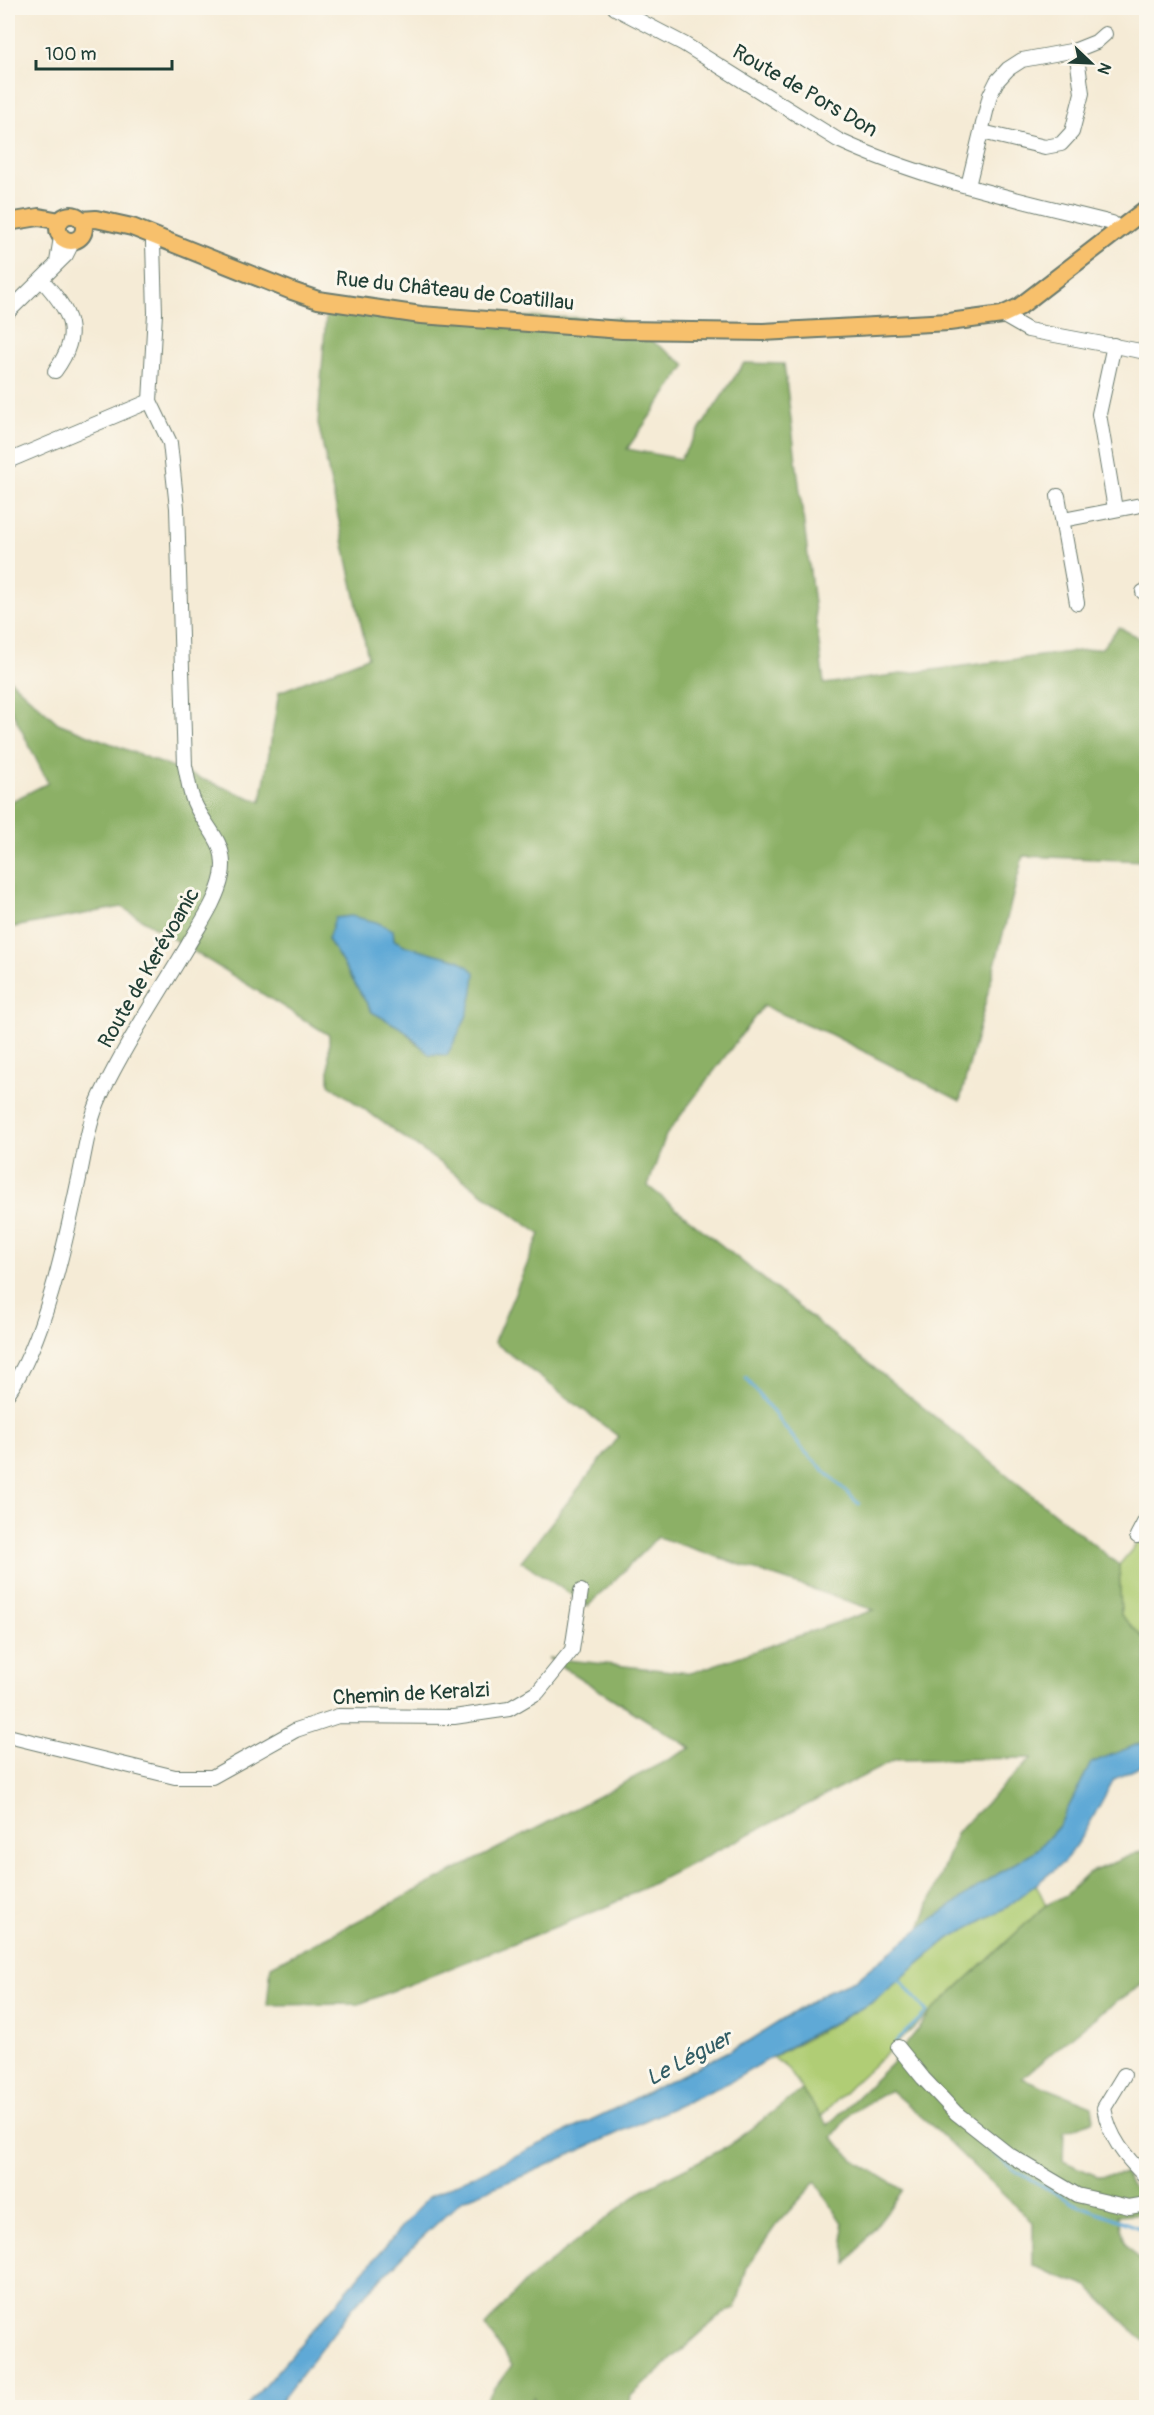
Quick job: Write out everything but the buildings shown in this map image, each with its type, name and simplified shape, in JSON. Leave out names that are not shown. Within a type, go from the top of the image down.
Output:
[{"type":"main road","points":[[1002,315],[1025,302],[1146,209]]},
{"type":"main road","points":[[14,221],[69,230]]},
{"type":"main road","name":"Rue du Château de Coatillau","points":[[69,230],[110,222],[155,235],[318,300],[421,315],[622,330],[763,332],[950,322],[1002,315]]},
{"type":"street","name":"Route de Pors Don","points":[[615,8],[684,44],[838,140],[890,163],[968,186],[1112,223],[1119,229]]},
{"type":"street","points":[[968,186],[990,95],[997,81],[1008,69],[1022,60],[1076,50],[1096,42],[1105,34]]},
{"type":"street","points":[[982,132],[1044,147],[1061,144],[1072,132],[1082,93],[1076,50]]},
{"type":"street","points":[[8,312],[57,264],[69,230]]},
{"type":"street","name":"Route de Kerévoanic","points":[[8,1393],[19,1378],[44,1314],[96,1107],[119,1061],[206,915],[219,889],[222,873],[218,839],[194,802],[185,766],[177,508],[170,443],[150,401],[155,313],[153,243],[155,235]]},
{"type":"street","points":[[42,280],[68,312],[70,345],[55,371]]},
{"type":"street","points":[[1002,315],[1028,330],[1146,352]]},
{"type":"street","points":[[1114,345],[1099,414],[1115,509]]},
{"type":"street","points":[[8,462],[150,401]]},
{"type":"street","points":[[1058,496],[1077,603]]},
{"type":"street","points":[[1063,520],[1146,504]]},
{"type":"street","points":[[1137,1536],[1146,1519]]},
{"type":"street","name":"Chemin de Keralzi","points":[[8,1736],[175,1777],[198,1778],[212,1777],[296,1730],[338,1716],[454,1717],[508,1709],[538,1692],[572,1650],[581,1591]]},
{"type":"street","points":[[898,2047],[956,2113],[1008,2154],[1077,2195],[1129,2207],[1146,2204]]},
{"type":"street","points":[[1124,2075],[1104,2108],[1107,2126],[1130,2162],[1146,2177]]},
{"type":"green space","points":[[326,315],[619,318],[686,365],[627,449],[680,459],[744,363],[784,364],[824,684],[1102,648],[1119,627],[1146,642],[1146,861],[1023,856],[960,1101],[830,1034],[763,1006],[666,1135],[648,1186],[1119,1565],[1121,1615],[1146,1641],[1146,1741],[1091,1763],[1059,1826],[1038,1849],[985,1882],[920,1928],[957,1832],[1032,1758],[895,1760],[606,1907],[359,2004],[267,2005],[271,1966],[691,1748],[548,1658],[691,1673],[874,1610],[658,1537],[588,1606],[521,1561],[619,1437],[494,1342],[540,1234],[329,1084],[329,1035],[122,907],[8,928],[8,803],[48,783],[8,703],[8,678],[58,723],[261,802],[279,692],[368,657],[318,423]],"holes":[[[393,930],[394,940],[406,946],[417,1045],[403,1029],[372,1012],[328,939]]]},
{"type":"green space","points":[[1145,1534],[1146,1641],[1121,1615],[1119,1565]]},
{"type":"green space","points":[[1146,1849],[1146,1982],[1067,2040],[1022,2078],[1092,2106],[1094,2120],[1064,2132],[1063,2161],[1097,2176],[1125,2174],[1146,2207],[1146,2213],[1118,2215],[1126,2246],[1146,2267],[1146,2343],[1088,2287],[1033,2266],[1033,2223],[931,2125],[890,2090],[851,2113],[832,2137],[854,2160],[903,2190],[847,2264],[842,2223],[816,2182],[776,2225],[747,2267],[736,2308],[723,2313],[631,2396],[629,2407],[536,2407],[534,2397],[525,2407],[480,2408],[512,2365],[485,2326],[526,2281],[644,2189],[725,2148],[802,2090],[828,2125],[891,2064],[932,2011],[1046,1905],[1066,1895],[1089,1873]]},
{"type":"green space","points":[[1036,1884],[1046,1905],[820,2117],[789,2070],[773,2057],[873,2002],[950,1938],[1007,1907]]},
{"type":"water","points":[[351,916],[376,922],[393,930],[394,940],[406,946],[459,960],[475,972],[467,1015],[447,1055],[429,1054],[403,1029],[372,1012],[328,939],[335,918]]},
{"type":"water","points":[[1146,1741],[1146,1764],[1114,1779],[1086,1830],[1064,1862],[1007,1907],[948,1939],[873,2002],[806,2037],[730,2082],[525,2175],[462,2200],[354,2306],[276,2407],[246,2407],[428,2197],[610,2111],[749,2041],[826,1992],[855,1980],[920,1928],[985,1882],[1038,1849],[1059,1826],[1091,1763]]},
{"type":"waterway","points":[[746,1378],[803,1450],[859,1504]]},
{"type":"waterway","points":[[895,2042],[927,2012],[897,1977]]},
{"type":"waterway","points":[[976,2137],[1012,2169],[1075,2204],[1143,2229],[1146,2235]]},
{"type":"water label","name":"Le Léguer","points":[[689,2058]]}]
